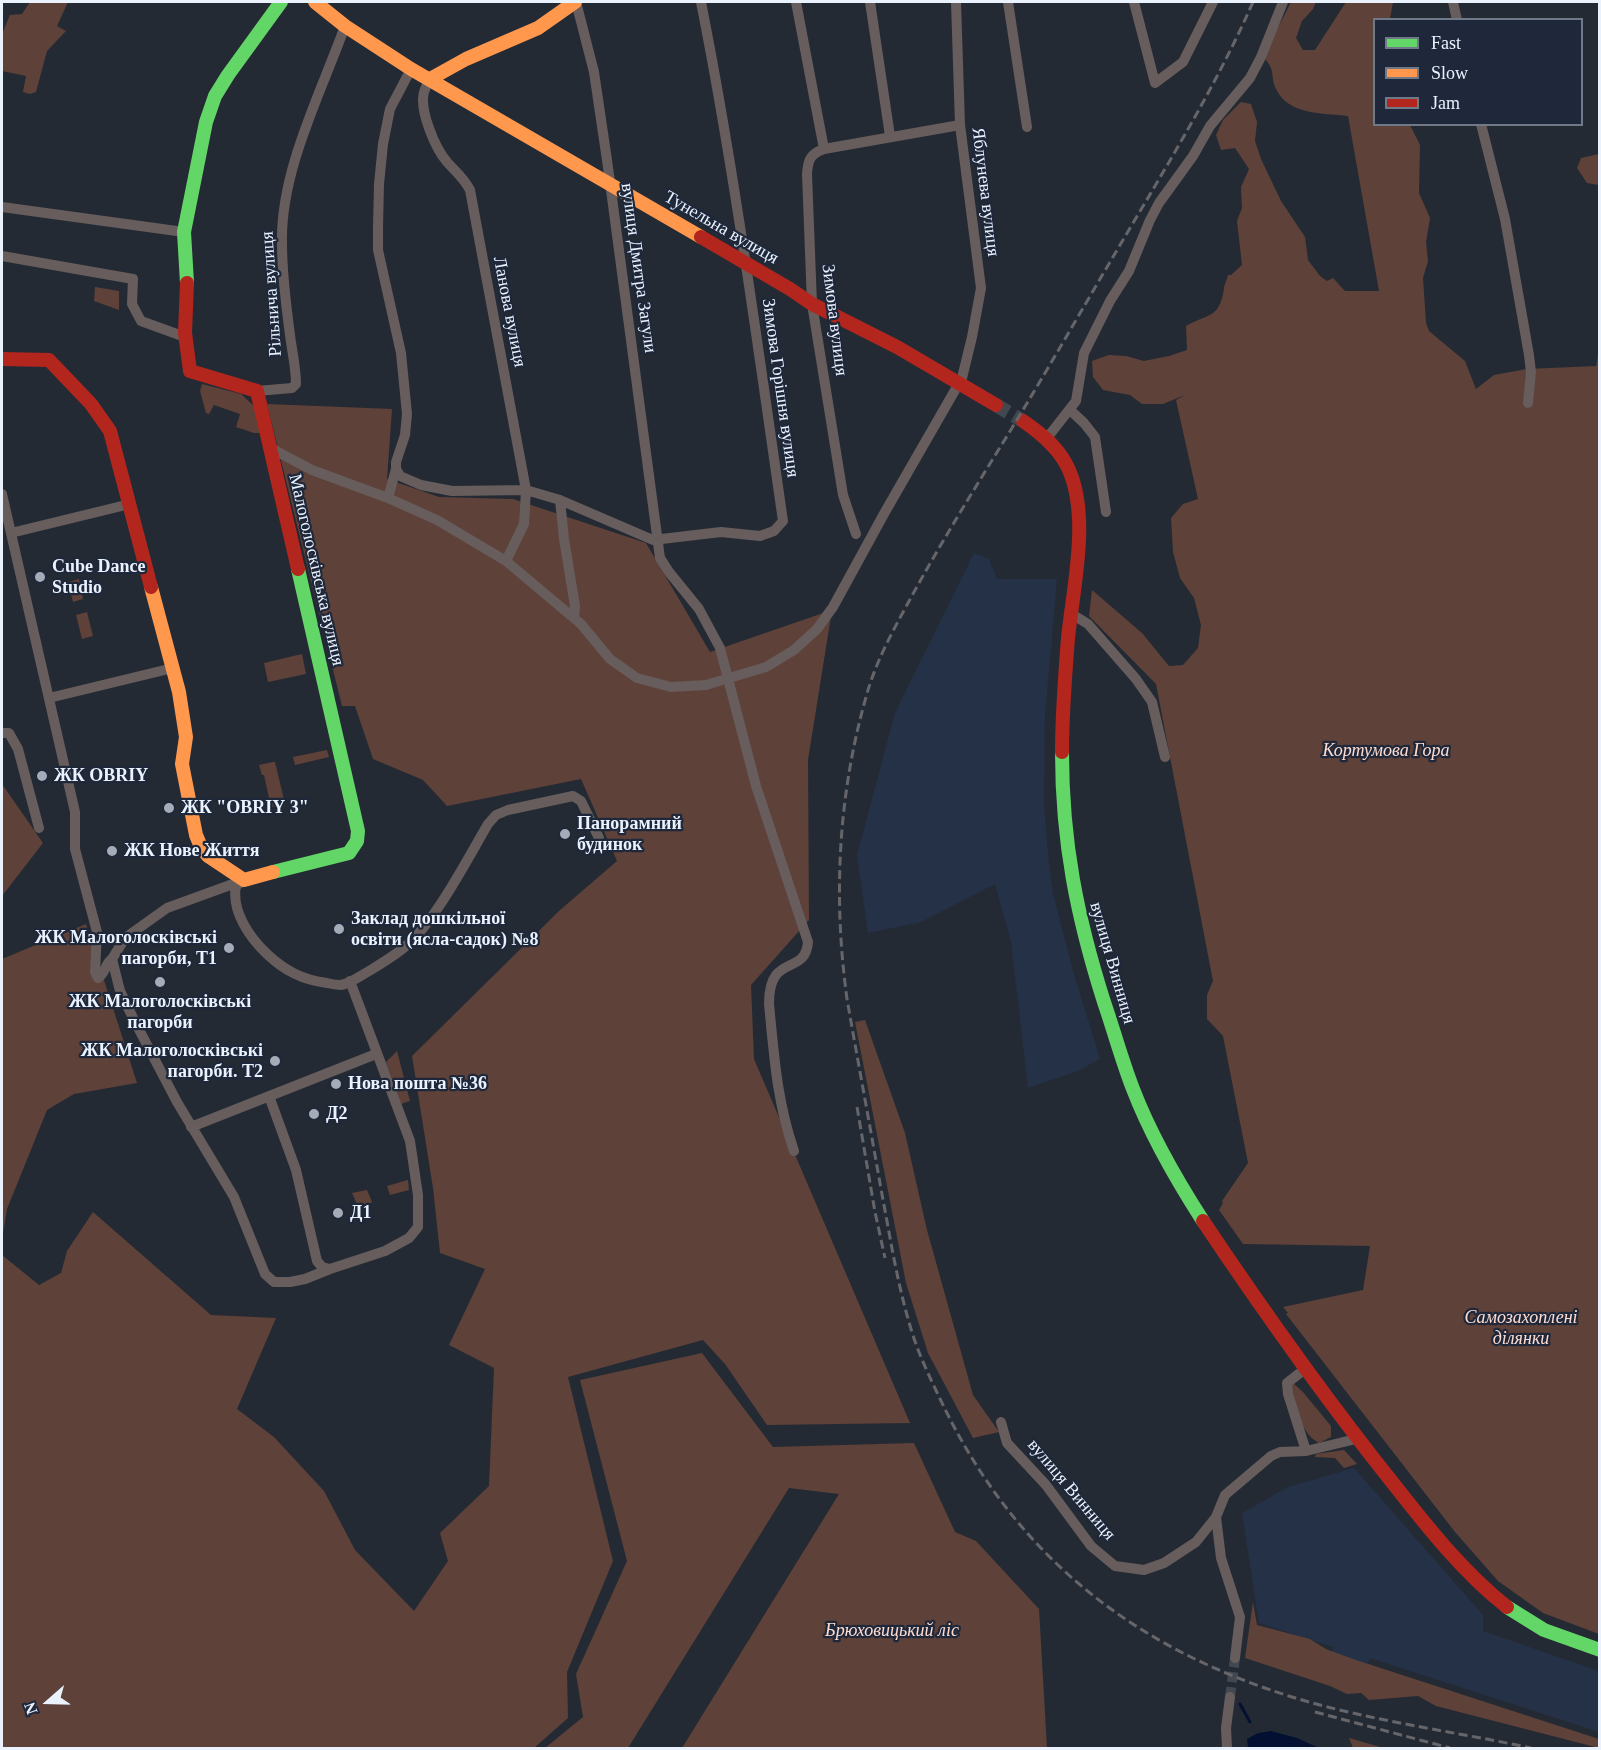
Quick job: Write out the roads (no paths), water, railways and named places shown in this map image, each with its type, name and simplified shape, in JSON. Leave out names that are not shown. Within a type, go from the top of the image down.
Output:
[{"type":"main road","points":[[257,391],[190,371],[186,337],[187,267],[184,232],[206,122],[215,96],[238,59],[281,2]]},
{"type":"main road","name":"Тунельна вулиця","points":[[315,2],[345,26],[411,69],[790,289],[812,304],[897,347],[996,405]]},
{"type":"main road","points":[[430,79],[466,58],[538,28],[576,2]]},
{"type":"main road","points":[[2,359],[49,360],[81,392],[110,431],[173,668],[186,737],[183,771],[198,842],[208,856],[244,880]]},
{"type":"main road","name":"Малоголосківська вулиця","points":[[244,880],[349,853],[357,841],[358,831],[257,391]]},
{"type":"main road","points":[[1023,421],[1046,437]]},
{"type":"main road","name":"вулиця Винниця","points":[[1046,437],[1066,463],[1072,477],[1076,497],[1077,540],[1063,706],[1062,786],[1066,839],[1074,894],[1102,998],[1143,1115],[1174,1177],[1305,1369],[1356,1439],[1440,1541],[1488,1591],[1514,1613],[1544,1629],[1599,1650]]},
{"type":"street","name":"вулиця Дмитра Загули","points":[[576,2],[594,72],[657,540]]},
{"type":"street","name":"Зимова Горішня вулиця","points":[[657,540],[721,532],[760,536],[778,528],[783,522],[745,263],[717,86],[701,2]]},
{"type":"street","points":[[796,2],[824,148],[960,125]]},
{"type":"street","points":[[870,2],[890,136]]},
{"type":"street","name":"Яблунева вулиця","points":[[269,445],[312,470],[388,498],[446,524],[506,561],[574,618],[610,659],[637,678],[682,688],[706,685],[766,667],[794,650],[817,629],[833,607],[959,385],[972,336],[981,288],[960,125],[956,2]]},
{"type":"street","points":[[1008,2],[1027,127]]},
{"type":"street","points":[[1134,2],[1155,83],[1183,62],[1213,2]]},
{"type":"street","points":[[1046,437],[1076,401],[1084,353],[1110,302],[1130,271],[1150,219],[1210,126],[1250,78],[1283,2]]},
{"type":"street","points":[[1453,2],[1457,18]]},
{"type":"street","name":"Рільнича вулиця","points":[[257,391],[292,388],[296,384],[285,300],[283,213],[289,183],[308,121],[345,26]]},
{"type":"street","points":[[388,498],[405,435],[407,414],[401,353],[378,250],[379,184],[383,144],[390,109],[411,69]]},
{"type":"street","name":"Ланова вулиця","points":[[430,79],[424,93],[424,101],[434,143],[447,162],[461,175],[470,190],[526,490],[524,524],[506,561]]},
{"type":"street","points":[[1482,126],[1505,219],[1532,372],[1528,403]]},
{"type":"street","name":"Зимова вулиця","points":[[824,148],[813,153],[808,159],[812,304],[843,495],[856,534]]},
{"type":"street","points":[[2,207],[184,232]]},
{"type":"street","points":[[2,256],[133,279],[132,304],[141,321],[186,337]]},
{"type":"street","points":[[1070,410],[1095,437],[1106,512]]},
{"type":"street","points":[[396,470],[400,476],[420,485],[452,492],[526,490],[561,500],[641,537],[657,540],[664,564],[699,609],[715,637],[756,786],[808,942],[808,950],[802,959],[776,975],[770,990],[769,1004],[778,1094],[794,1151]]},
{"type":"street","points":[[2,494],[5,522],[11,533],[49,698],[173,668]]},
{"type":"street","points":[[561,500],[564,539],[575,606],[574,618]]},
{"type":"street","points":[[11,533],[130,504]]},
{"type":"street","points":[[1070,613],[1088,624],[1136,679],[1152,702],[1166,757]]},
{"type":"street","name":"Малоголосківська вулиця","points":[[49,698],[75,812],[75,849],[97,932],[95,972],[98,978],[104,974],[108,962],[125,938],[167,908],[244,880]]},
{"type":"street","points":[[2,733],[9,733],[18,749],[39,828]]},
{"type":"street","points":[[244,880],[237,886],[236,903],[243,923],[255,944],[291,973],[311,981],[339,985],[377,966],[408,944],[433,915],[488,824],[496,816],[508,810],[573,796],[581,801],[598,838]]},
{"type":"street","points":[[112,959],[120,991],[134,1020],[191,1127],[234,1197],[265,1274],[274,1282],[290,1282],[385,1251],[409,1238],[418,1227],[418,1195],[410,1141],[350,981]]},
{"type":"street","points":[[191,1127],[376,1054]]},
{"type":"street","points":[[269,1096],[296,1170],[317,1261],[322,1268],[330,1269]]},
{"type":"street","points":[[1305,1369],[1287,1383],[1288,1394],[1306,1451]]},
{"type":"street","name":"вулиця Винниця","points":[[1001,1422],[1007,1443],[1046,1485],[1091,1546],[1115,1566],[1144,1570],[1164,1563],[1196,1542],[1216,1517],[1225,1495],[1271,1456],[1280,1452],[1306,1451],[1356,1439]]},
{"type":"street","points":[[1216,1517],[1221,1558],[1240,1617],[1235,1658]]},
{"type":"street","points":[[1227,1749],[1226,1728],[1230,1697]]},
{"type":"waterway","points":[[1240,1704],[1250,1722]]},
{"type":"tunnel","points":[[996,405],[1023,421]]},
{"type":"tunnel","points":[[1230,1697],[1235,1658]]},
{"type":"railway","points":[[1253,2],[1192,122],[935,556],[894,630],[875,670],[857,734],[844,809],[839,885],[847,999],[894,1259],[914,1339],[944,1407],[973,1461],[1007,1509],[1045,1552],[1086,1590],[1132,1623],[1181,1652],[1235,1677],[1292,1697],[1351,1713],[1531,1748]]},
{"type":"railway","points":[[857,1107],[885,1258]]},
{"type":"railway","points":[[1315,1712],[1450,1748]]},
{"type":"place","name":"Cube Dance Studio","points":[[40,577]]},
{"type":"place","name":"ЖК OBRIY","points":[[42,776]]},
{"type":"place","name":"ЖК \"OBRIY 3\"","points":[[169,808]]},
{"type":"place","name":"Панорамний будинок","points":[[565,834]]},
{"type":"place","name":"ЖК Нове Життя","points":[[112,851]]},
{"type":"place","name":"Заклад дошкільної освіти (ясла-садок) №8","points":[[339,929]]},
{"type":"place","name":"ЖК Малоголосківські пагорби, Т1","points":[[229,948]]},
{"type":"place","name":"ЖК Малоголосківські пагорби","points":[[160,982]]},
{"type":"place","name":"ЖК Малоголосківські пагорби. Т2","points":[[275,1061]]},
{"type":"place","name":"Нова пошта №36","points":[[336,1084]]},
{"type":"place","name":"Д2","points":[[314,1114]]},
{"type":"place","name":"Д1","points":[[338,1213]]},
{"type":"park label","name":"Кортумова Гора","points":[[1386,751]]},
{"type":"park label","name":"Самозахоплені ділянки","points":[[1521,1328]]},
{"type":"park label","name":"Брюховицький ліс","points":[[892,1631]]}]
